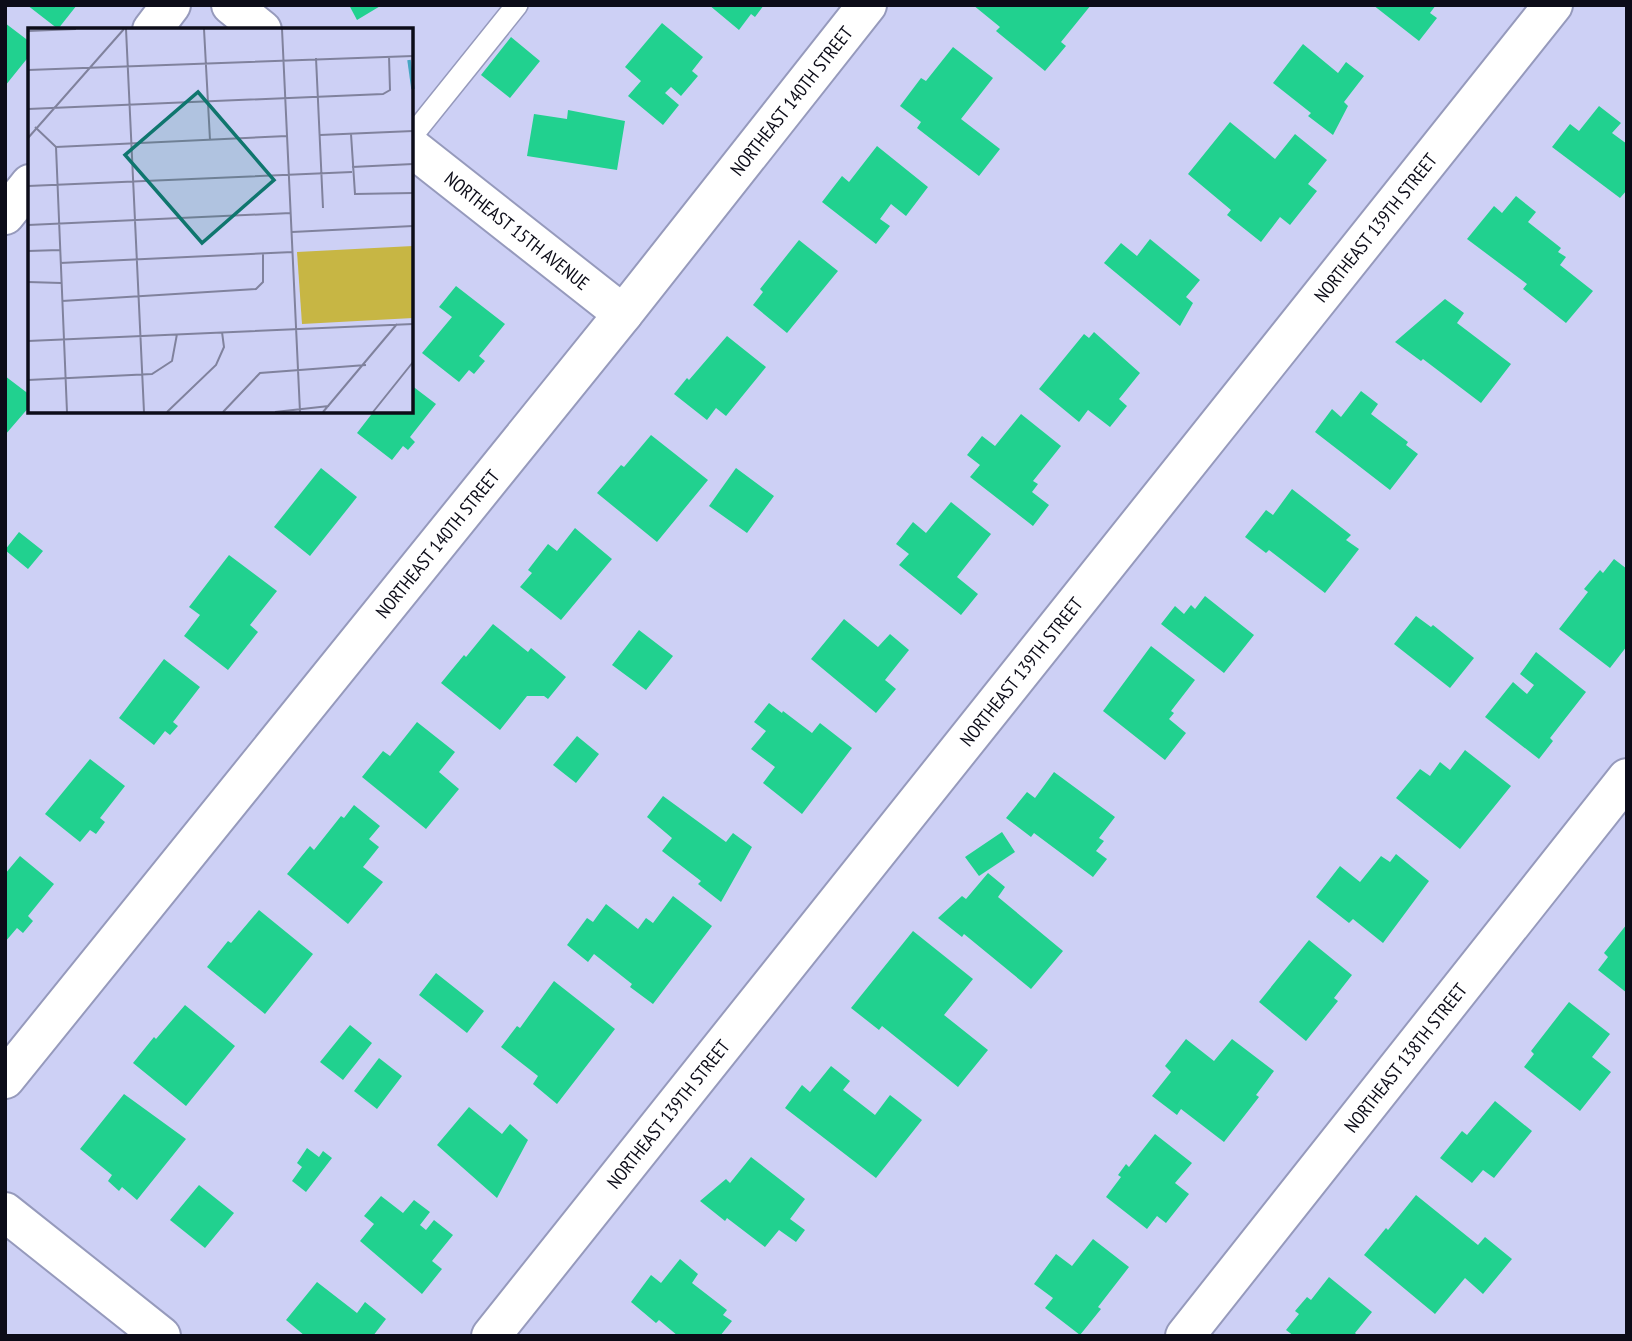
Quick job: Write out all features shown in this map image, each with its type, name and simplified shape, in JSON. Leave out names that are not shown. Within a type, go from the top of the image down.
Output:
[{"type":"street","points":[[154,28],[171,5]]},
{"type":"street","points":[[231,5],[260,28]]},
{"type":"street","name":"NORTHEAST 140TH STREET","points":[[5,1079],[622,314],[867,5]]},
{"type":"street","name":"NORTHEAST 139TH STREET","points":[[491,1336],[1553,5]]},
{"type":"street","name":"NORTHEAST 15TH AVENUE","points":[[413,149],[622,314]]},
{"type":"street","points":[[5,215],[28,186]]},
{"type":"street","name":"NORTHEAST 138TH STREET","points":[[1185,1336],[1627,778]]},
{"type":"street","points":[[5,1212],[161,1336]]},
{"type":"lane","points":[[413,135],[517,5]]},
{"type":"building","points":[[27,5],[77,5],[57,28]]},
{"type":"building","points":[[349,5],[382,5],[357,20]]},
{"type":"building","points":[[709,5],[764,5],[755,17],[751,14],[739,30]]},
{"type":"building","points":[[973,5],[1091,5],[1061,42],[1066,46],[1045,71],[996,31],[1000,27]]},
{"type":"building","points":[[1373,5],[1436,5],[1430,13],[1437,18],[1419,41]]},
{"type":"building","points":[[5,23],[28,40],[28,57],[5,86]]},
{"type":"building","points":[[662,23],[703,57],[692,71],[698,76],[681,96],[671,87],[665,93],[679,105],[663,125],[628,96],[641,81],[625,67]]},
{"type":"building","points":[[511,37],[540,61],[510,98],[481,75]]},
{"type":"building","points":[[1303,44],[1338,73],[1346,62],[1364,76],[1344,102],[1348,106],[1333,135],[1308,116],[1311,113],[1273,83]]},
{"type":"building","points":[[953,47],[993,78],[961,119],[1000,149],[979,176],[917,128],[921,122],[900,106],[921,78],[926,81]]},
{"type":"building","points":[[1599,106],[1621,123],[1612,133],[1627,144],[1627,190],[1620,198],[1552,147],[1570,124],[1579,131]]},
{"type":"building","points":[[568,110],[625,121],[617,170],[527,156],[534,114],[567,119]]},
{"type":"building","points":[[1230,122],[1275,159],[1295,134],[1327,160],[1308,184],[1317,191],[1290,225],[1280,217],[1261,242],[1227,215],[1231,210],[1188,174]]},
{"type":"building","points":[[877,146],[928,187],[906,216],[891,204],[880,219],[890,226],[876,244],[822,202],[842,176],[849,182]]},
{"type":"building","points":[[1516,196],[1536,212],[1528,222],[1561,248],[1558,252],[1566,257],[1560,265],[1593,291],[1566,323],[1523,289],[1527,284],[1467,239],[1494,206],[1502,213]]},
{"type":"building","points":[[1150,239],[1200,280],[1186,297],[1193,303],[1180,326],[1104,263],[1121,243],[1137,256]]},
{"type":"building","points":[[799,240],[838,271],[787,333],[753,305],[763,292],[760,289]]},
{"type":"building","points":[[456,286],[505,324],[479,356],[485,361],[474,374],[469,370],[459,382],[422,353],[452,317],[439,307]]},
{"type":"building","points":[[1445,299],[1464,313],[1457,323],[1511,364],[1481,403],[1423,359],[1421,361],[1395,342]]},
{"type":"building","points":[[1094,332],[1140,373],[1119,399],[1127,406],[1110,427],[1088,410],[1079,422],[1039,389],[1084,334],[1089,338]]},
{"type":"building","points":[[727,336],[766,367],[726,416],[716,408],[707,420],[674,394]]},
{"type":"building","points":[[5,376],[28,393],[28,408],[5,435]]},
{"type":"building","points":[[413,387],[436,404],[410,437],[415,442],[408,450],[403,446],[392,460],[357,433],[372,413],[413,413]]},
{"type":"building","points":[[1361,391],[1378,404],[1371,414],[1408,442],[1406,445],[1418,454],[1390,490],[1315,432],[1332,409],[1341,417]]},
{"type":"building","points":[[1021,414],[1061,446],[1033,481],[1038,484],[1032,492],[1049,505],[1033,526],[970,477],[980,465],[967,455],[982,436],[995,446]]},
{"type":"building","points":[[651,435],[708,480],[657,542],[597,493]]},
{"type":"building","points":[[321,468],[357,497],[310,556],[274,527]]},
{"type":"building","points":[[736,468],[774,496],[747,533],[709,506]]},
{"type":"building","points":[[1292,489],[1351,535],[1346,540],[1359,549],[1325,593],[1269,550],[1266,553],[1245,537],[1266,510],[1273,515]]},
{"type":"building","points":[[951,502],[991,534],[957,577],[978,594],[961,615],[899,565],[909,554],[896,544],[913,522],[926,533]]},
{"type":"building","points":[[575,528],[612,559],[561,620],[520,587],[532,573],[528,570],[548,544],[557,551]]},
{"type":"building","points":[[19,532],[43,551],[28,569],[5,550]]},
{"type":"building","points":[[229,555],[277,591],[250,625],[258,632],[228,670],[184,636],[200,615],[189,607]]},
{"type":"building","points":[[1614,559],[1627,569],[1627,646],[1610,668],[1559,629],[1588,592],[1584,589],[1600,570],[1603,573]]},
{"type":"building","points":[[1205,596],[1254,635],[1224,673],[1161,624],[1175,606],[1184,614],[1191,605],[1195,609]]},
{"type":"building","points":[[1416,616],[1431,627],[1433,625],[1474,658],[1450,688],[1394,644]]},
{"type":"building","points":[[844,619],[878,647],[890,634],[909,650],[885,680],[896,689],[876,713],[811,659]]},
{"type":"building","points":[[493,624],[528,652],[531,648],[566,677],[548,699],[544,696],[527,696],[500,730],[441,683]]},
{"type":"building","points":[[639,630],[673,656],[646,690],[612,665]]},
{"type":"building","points":[[1151,646],[1195,680],[1171,711],[1174,713],[1169,719],[1186,733],[1165,760],[1103,711]]},
{"type":"building","points":[[1536,652],[1586,692],[1550,738],[1553,741],[1539,759],[1485,717],[1513,682],[1527,694],[1534,685],[1520,674]]},
{"type":"building","points":[[164,659],[200,687],[173,722],[178,726],[170,735],[165,731],[154,745],[119,718]]},
{"type":"building","points":[[769,703],[812,733],[820,723],[852,748],[802,814],[763,783],[775,767],[751,749],[766,731],[754,722]]},
{"type":"building","points":[[417,722],[455,752],[439,772],[459,789],[426,829],[362,777],[383,751],[390,756]]},
{"type":"building","points":[[577,736],[599,754],[576,783],[553,765]]},
{"type":"building","points":[[1465,750],[1511,786],[1460,849],[1396,798],[1420,769],[1430,776],[1440,762],[1450,770]]},
{"type":"building","points":[[90,759],[125,786],[100,818],[105,822],[96,834],[90,830],[80,842],[45,814]]},
{"type":"building","points":[[1054,772],[1115,817],[1099,838],[1104,841],[1096,851],[1107,859],[1093,877],[1034,833],[1031,837],[1006,818],[1027,792],[1035,798]]},
{"type":"building","points":[[663,796],[726,842],[733,833],[752,847],[721,902],[698,884],[701,881],[662,851],[672,838],[647,817]]},
{"type":"building","points":[[354,805],[380,826],[369,839],[379,847],[363,867],[383,882],[348,924],[287,874],[310,846],[314,850],[341,816],[344,818]]},
{"type":"building","points":[[1002,832],[1015,852],[979,876],[965,857]]},
{"type":"building","points":[[1396,854],[1429,881],[1383,943],[1353,919],[1349,923],[1316,897],[1340,866],[1360,882],[1381,856],[1390,862]]},
{"type":"building","points":[[20,856],[54,884],[28,916],[33,921],[23,933],[17,928],[5,942],[5,874]]},
{"type":"building","points":[[988,873],[1005,887],[998,897],[1063,951],[1031,989],[964,934],[962,937],[938,918],[962,896],[966,899]]},
{"type":"building","points":[[673,896],[712,926],[653,1004],[594,954],[588,962],[567,945],[587,918],[593,922],[606,904],[638,929],[646,918],[653,923]]},
{"type":"building","points":[[259,910],[313,954],[265,1014],[207,967]]},
{"type":"building","points":[[1627,924],[1627,993],[1598,970],[1608,957],[1604,953]]},
{"type":"building","points":[[913,931],[973,979],[944,1015],[988,1050],[958,1087],[882,1026],[879,1030],[851,1008]]},
{"type":"building","points":[[1309,940],[1352,975],[1334,998],[1338,1001],[1306,1041],[1259,1002]]},
{"type":"building","points":[[436,973],[484,1011],[467,1033],[419,995]]},
{"type":"building","points":[[554,981],[615,1029],[557,1104],[533,1084],[538,1076],[501,1047],[517,1026],[520,1028]]},
{"type":"building","points":[[1569,1002],[1610,1034],[1592,1057],[1611,1072],[1580,1111],[1524,1067],[1534,1054],[1531,1051]]},
{"type":"building","points":[[185,1005],[235,1046],[186,1106],[133,1063]]},
{"type":"building","points":[[350,1025],[372,1043],[343,1080],[320,1062]]},
{"type":"building","points":[[1186,1039],[1214,1061],[1232,1039],[1274,1071],[1256,1095],[1259,1097],[1224,1142],[1181,1109],[1177,1115],[1152,1096],[1171,1072],[1165,1066]]},
{"type":"building","points":[[379,1058],[402,1076],[377,1109],[354,1091]]},
{"type":"building","points":[[831,1066],[850,1081],[843,1090],[875,1115],[890,1095],[922,1120],[876,1178],[785,1108],[802,1085],[810,1092]]},
{"type":"building","points":[[124,1094],[186,1139],[137,1200],[122,1187],[119,1191],[108,1181],[112,1175],[80,1149]]},
{"type":"building","points":[[1495,1101],[1532,1131],[1494,1178],[1483,1170],[1472,1183],[1440,1158],[1462,1131],[1467,1135]]},
{"type":"building","points":[[469,1107],[502,1134],[510,1124],[528,1140],[497,1198],[437,1145]]},
{"type":"building","points":[[1155,1134],[1192,1163],[1175,1183],[1189,1194],[1166,1223],[1157,1216],[1147,1229],[1106,1197],[1121,1177],[1118,1175],[1126,1164],[1129,1167]]},
{"type":"building","points":[[307,1148],[319,1157],[323,1151],[332,1158],[306,1192],[292,1181],[302,1167],[297,1163]]},
{"type":"building","points":[[751,1157],[805,1199],[790,1219],[805,1230],[796,1242],[779,1230],[765,1247],[700,1201],[726,1179],[730,1183]]},
{"type":"building","points":[[199,1185],[234,1213],[205,1248],[170,1220]]},
{"type":"building","points":[[1416,1195],[1478,1245],[1485,1237],[1512,1259],[1483,1294],[1465,1278],[1435,1314],[1364,1255]]},
{"type":"building","points":[[381,1196],[403,1213],[414,1200],[430,1212],[420,1225],[426,1230],[434,1220],[453,1235],[432,1261],[442,1269],[422,1294],[360,1241],[374,1224],[364,1216]]},
{"type":"building","points":[[1093,1239],[1129,1267],[1080,1335],[1045,1308],[1053,1298],[1034,1284],[1056,1254],[1072,1266]]},
{"type":"building","points":[[680,1259],[698,1274],[692,1283],[727,1310],[723,1315],[732,1321],[720,1336],[678,1336],[659,1320],[656,1323],[631,1302],[651,1275],[661,1283]]},
{"type":"building","points":[[1329,1277],[1372,1312],[1355,1333],[1358,1336],[1294,1336],[1286,1330],[1299,1314],[1295,1311],[1307,1297],[1311,1300]]},
{"type":"building","points":[[317,1282],[357,1313],[365,1302],[386,1319],[373,1336],[305,1336],[286,1320]]}]
